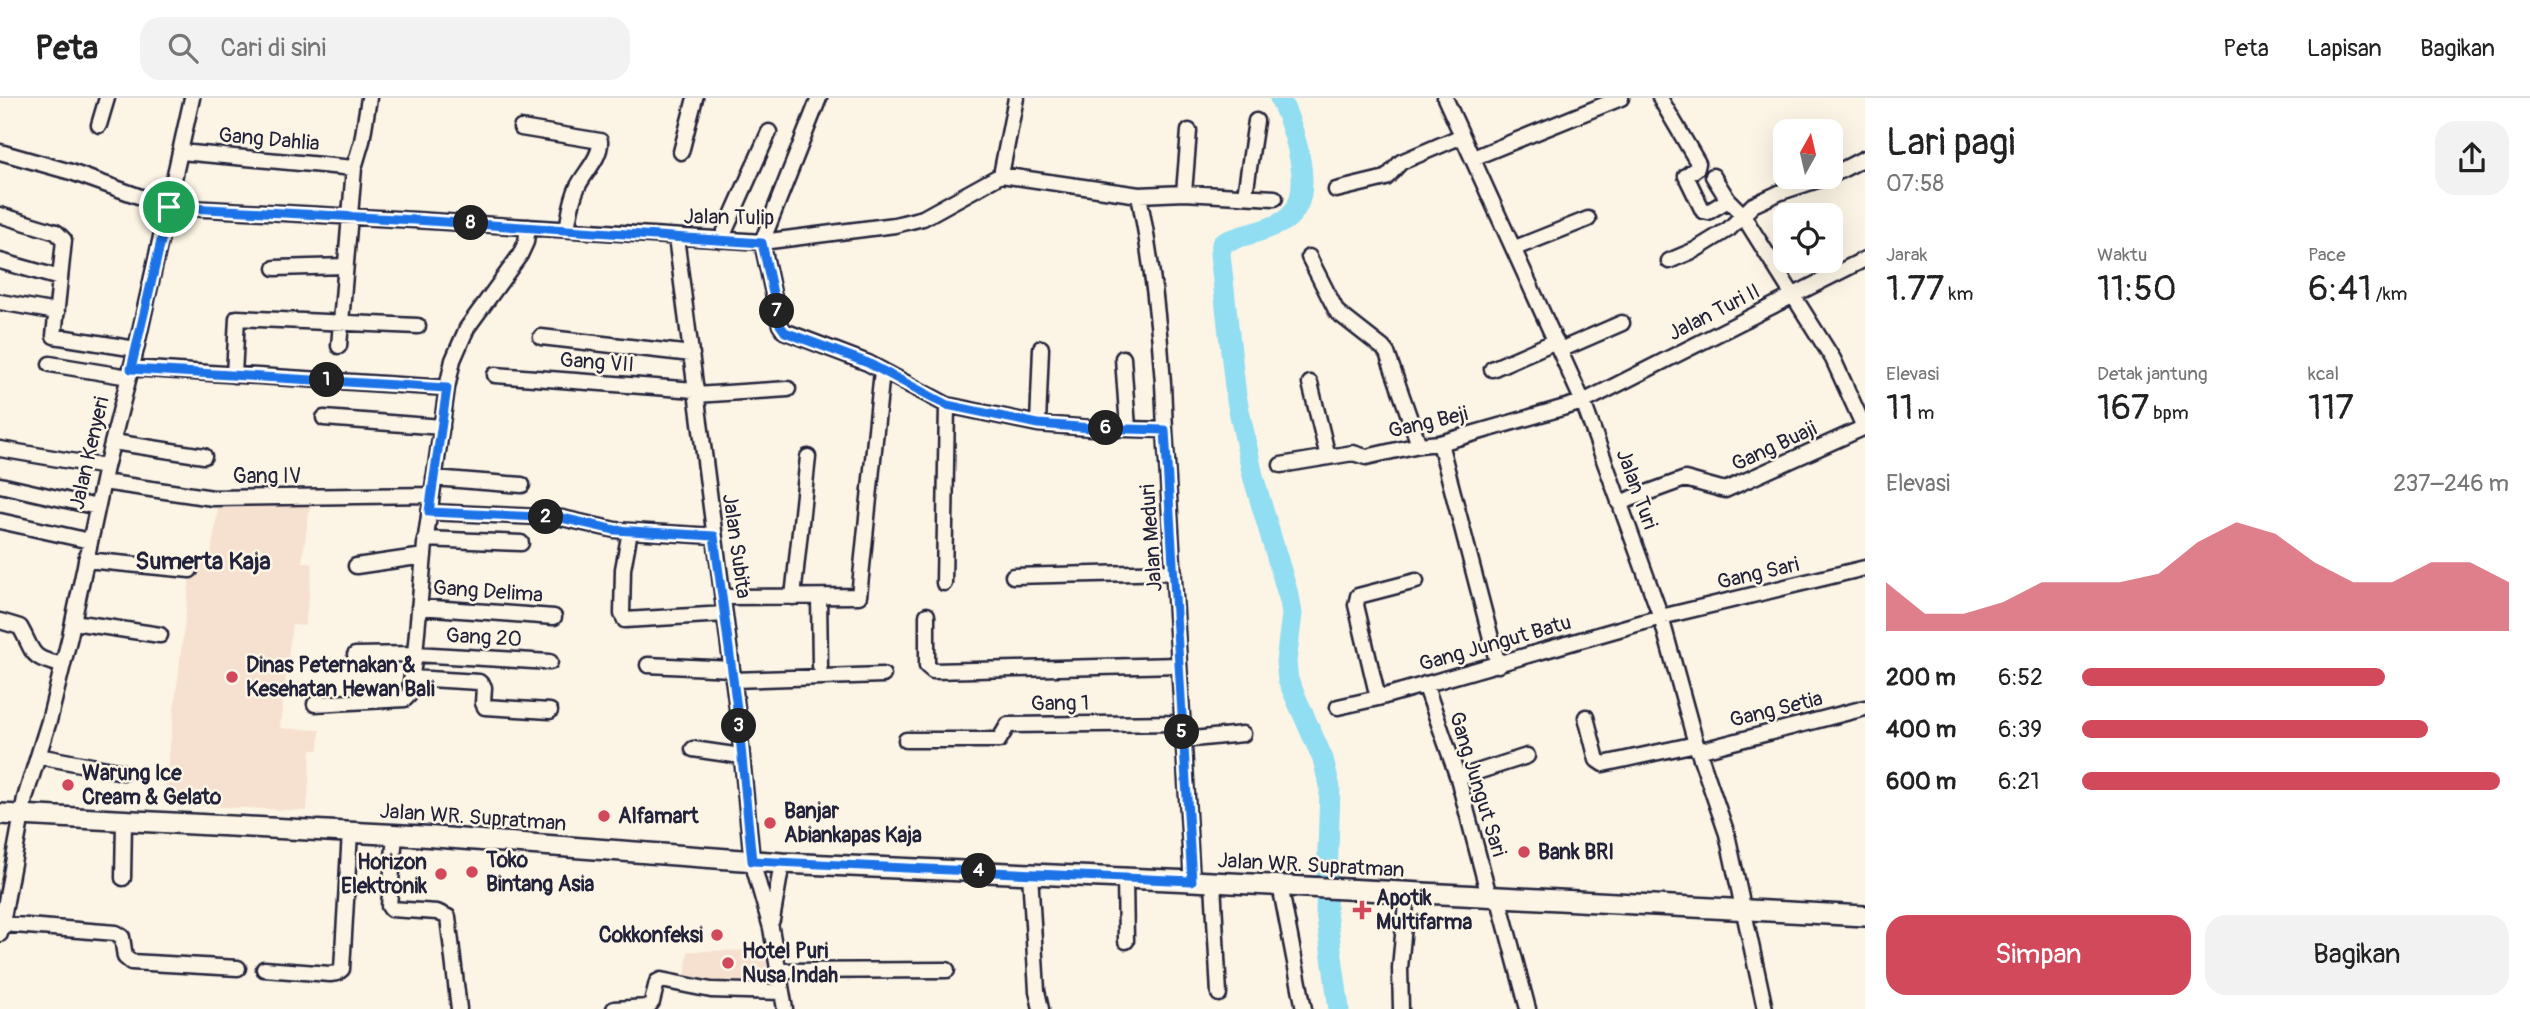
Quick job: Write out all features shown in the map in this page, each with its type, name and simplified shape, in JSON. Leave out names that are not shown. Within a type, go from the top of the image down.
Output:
[{"type":"main road","name":"Jalan WR. Supratman","points":[[0,814],[350,832],[782,863],[1317,887],[1865,916]]},
{"type":"street","points":[[99,125],[107,98]]},
{"type":"street","name":"Jalan Kenyeri","points":[[1,929],[25,798],[63,665],[192,98]]},
{"type":"street","points":[[339,346],[354,168],[362,142],[369,98]]},
{"type":"street","points":[[681,152],[695,98]]},
{"type":"street","points":[[1016,98],[1001,175],[1139,195],[1184,193],[1275,198]]},
{"type":"street","name":"Jalan Turi","points":[[1445,98],[1583,402],[1661,617],[1697,747],[1727,834],[1765,1009]]},
{"type":"street","points":[[1472,158],[1621,98]]},
{"type":"street","points":[[1660,98],[1698,163],[1697,168],[1686,176],[1703,211],[1708,212],[1728,200]]},
{"type":"street","points":[[815,99],[762,243],[782,329],[882,370],[947,405],[1038,424],[1165,430]]},
{"type":"street","points":[[1245,195],[1256,121]]},
{"type":"street","points":[[521,128],[600,141],[597,154],[578,185],[567,229]]},
{"type":"street","points":[[1184,193],[1189,131]]},
{"type":"street","points":[[721,240],[768,132]]},
{"type":"street","points":[[1336,190],[1386,178],[1401,162],[1462,136]]},
{"type":"street","name":"Jalan Tulip","points":[[0,152],[71,172],[169,207],[567,229],[762,243],[895,225],[923,218],[1001,175]]},
{"type":"street","name":"Gang Dahlia","points":[[181,152],[354,168]]},
{"type":"street","points":[[1843,169],[1865,158]]},
{"type":"street","points":[[1713,176],[1728,200],[1742,214],[1833,359],[1865,427]]},
{"type":"street","points":[[1669,261],[1695,250],[1729,229],[1753,205],[1790,189]]},
{"type":"street","name":"Jalan Meduri","points":[[1139,195],[1153,265],[1164,373],[1165,430],[1192,881]]},
{"type":"street","points":[[0,215],[61,235],[64,245],[54,336],[136,349]]},
{"type":"street","points":[[1515,248],[1588,219]]},
{"type":"street","points":[[315,704],[405,699],[409,695],[425,540],[453,360],[467,328],[520,255],[526,242],[528,227]]},
{"type":"street","name":"Jalan Subita","points":[[676,237],[723,597],[752,861],[771,928]]},
{"type":"street","points":[[1308,257],[1337,312],[1387,353],[1419,445]]},
{"type":"street","name":"Jalan Turi II","points":[[1583,402],[1865,259]]},
{"type":"street","points":[[0,261],[60,278]]},
{"type":"street","points":[[275,268],[345,266]]},
{"type":"street","points":[[0,302],[57,312]]},
{"type":"street","points":[[234,375],[237,318],[418,326]]},
{"type":"street","points":[[1492,369],[1622,323]]},
{"type":"street","points":[[541,337],[692,354]]},
{"type":"street","points":[[1038,424],[1041,348]]},
{"type":"street","points":[[1123,358],[1128,428]]},
{"type":"street","points":[[50,364],[106,373],[234,375],[447,388]]},
{"type":"street","points":[[723,597],[856,597],[859,594],[882,370]]},
{"type":"street","name":"Gang VII","points":[[495,375],[696,393],[788,389]]},
{"type":"street","points":[[1310,383],[1328,457]]},
{"type":"street","name":"Gang Beji","points":[[1281,465],[1353,453],[1366,457],[1440,443],[1583,402]]},
{"type":"street","points":[[944,583],[947,405]]},
{"type":"street","points":[[324,418],[442,426]]},
{"type":"street","name":"Gang Buaji","points":[[1619,503],[1685,479],[1726,490],[1865,427]]},
{"type":"street","points":[[113,442],[204,456]]},
{"type":"street","points":[[1440,443],[1498,664]]},
{"type":"street","name":"Gang IV","points":[[0,449],[213,498],[432,495]]},
{"type":"street","points":[[793,597],[808,457]]},
{"type":"street","points":[[434,478],[522,485]]},
{"type":"street","points":[[0,485],[97,508]]},
{"type":"street","points":[[429,512],[562,518],[607,529],[714,536]]},
{"type":"street","points":[[0,521],[90,541]]},
{"type":"street","points":[[630,531],[623,569],[622,614],[627,620],[725,614]]},
{"type":"street","points":[[425,540],[521,543]]},
{"type":"street","points":[[356,566],[424,556]]},
{"type":"street","points":[[86,561],[190,570]]},
{"type":"street","name":"Gang Sari","points":[[1661,617],[1865,568]]},
{"type":"street","points":[[1013,576],[1174,572]]},
{"type":"street","points":[[1378,698],[1356,605],[1358,596],[1416,581]]},
{"type":"street","points":[[820,597],[820,666]]},
{"type":"street","name":"Gang Delima","points":[[419,607],[554,617]]},
{"type":"street","points":[[927,615],[927,666],[933,671],[1179,664]]},
{"type":"street","name":"Gang Jungut Batu","points":[[1339,707],[1661,617]]},
{"type":"street","points":[[0,621],[20,627],[27,644],[38,657],[63,665]]},
{"type":"street","points":[[73,622],[160,635]]},
{"type":"street","name":"Gang 20","points":[[355,654],[415,654],[550,662]]},
{"type":"street","points":[[648,665],[732,674],[883,675]]},
{"type":"street","points":[[412,678],[479,682],[484,687],[485,707],[550,711]]},
{"type":"street","name":"Gang Jungut Sari","points":[[1425,684],[1458,778],[1528,1009]]},
{"type":"street","name":"Gang Setia","points":[[1586,718],[1597,760],[1604,764],[1697,747],[1865,708]]},
{"type":"street","name":"Gang 1","points":[[906,740],[999,740],[1007,725],[1182,723]]},
{"type":"street","points":[[1183,740],[1242,734]]},
{"type":"street","points":[[693,748],[741,756]]},
{"type":"street","points":[[38,756],[123,772]]},
{"type":"street","points":[[1458,778],[1527,756]]},
{"type":"street","points":[[123,878],[124,821]]},
{"type":"street","points":[[264,969],[330,974],[342,969],[350,832]]},
{"type":"street","points":[[395,835],[389,906],[391,909],[437,912],[448,917],[459,1009]]},
{"type":"street","points":[[782,863],[771,928],[785,1009]]},
{"type":"street","points":[[1030,873],[1037,991],[1041,1009]]},
{"type":"street","points":[[1125,878],[1126,941]]},
{"type":"street","points":[[1213,882],[1220,994]]},
{"type":"street","points":[[1280,886],[1304,1009]]},
{"type":"street","points":[[1401,1009],[1400,968],[1407,893]]},
{"type":"street","points":[[1,929],[116,933],[122,937],[125,957],[131,962],[238,968]]},
{"type":"street","points":[[778,971],[947,971]]},
{"type":"street","points":[[614,1009],[648,1007],[657,982],[662,980],[710,990],[782,992]]},
{"type":"shaded area","name":"Dinas Peternakan & Kesehatan Hewan Bali","points":[[312,492],[302,562],[313,564],[305,626],[292,625],[280,728],[320,730],[319,750],[311,750],[307,811],[163,804],[192,559],[210,560],[220,496]]},
{"type":"shaded area","name":"Hotel Puri Nusa Indah","points":[[768,950],[772,986],[684,984],[688,951]]},
{"type":"waterway","points":[[1280,98],[1291,126],[1300,162],[1302,180],[1295,210],[1278,224],[1227,241],[1222,244],[1220,254],[1236,396],[1253,476],[1290,601],[1292,614],[1286,662],[1288,680],[1323,759],[1330,788],[1326,912],[1339,1009]]},
{"type":"place","name":"Dinas Peternakan & Kesehatan Hewan Bali","points":[[232,677]]},
{"type":"place","name":"Warung Ice Cream & Gelato","points":[[68,785]]},
{"type":"place","name":"Alfamart","points":[[604,816]]},
{"type":"place","name":"Banjar Abiankapas Kaja","points":[[770,823]]},
{"type":"place","name":"Bank BRI","points":[[1524,852]]},
{"type":"place","name":"Toko Bintang Asia","points":[[472,872]]},
{"type":"place","name":"Horizon Elektronik","points":[[441,874]]},
{"type":"place","name":"Apotik Multifarma","points":[[1362,910]]},
{"type":"place","name":"Cokkonfeksi","points":[[717,935]]},
{"type":"place","name":"Hotel Puri Nusa Indah","points":[[728,963]]},
{"type":"district","name":"Sumerta Kaja","points":[[203,561]]},
{"type":"route","points":[[169,207],[762,243],[780,325],[785,332],[868,363],[947,405],[1038,424],[1165,430],[1192,881],[752,861],[738,716],[714,536],[615,530],[562,518],[429,512],[447,388],[131,369],[169,207]]}]
